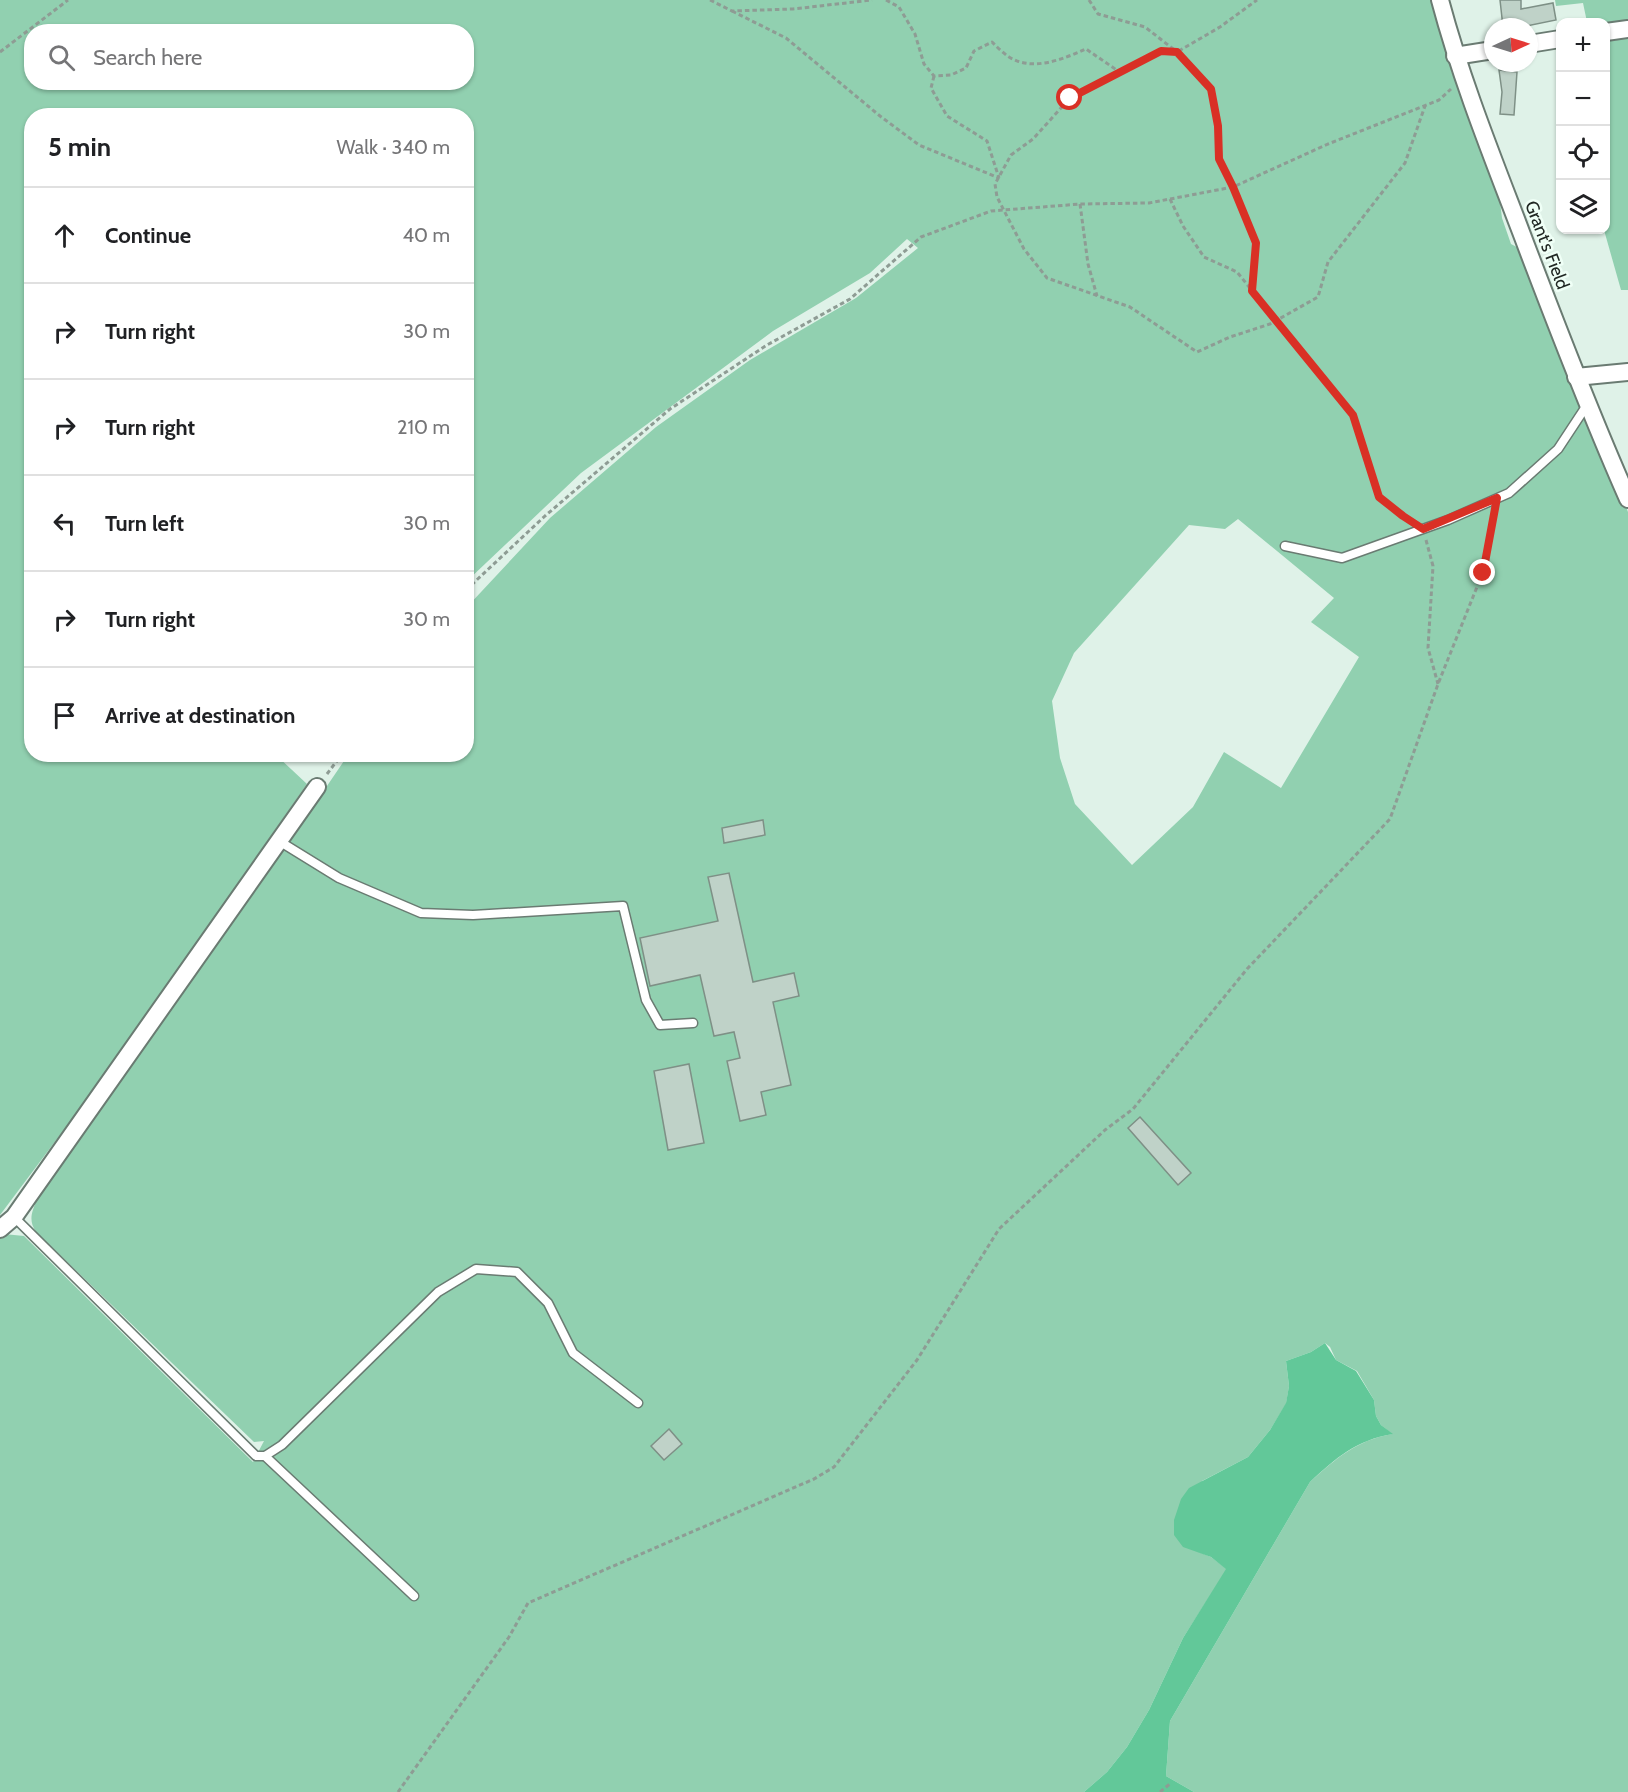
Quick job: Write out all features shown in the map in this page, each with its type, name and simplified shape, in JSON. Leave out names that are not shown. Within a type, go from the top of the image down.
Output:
[{"type":"street","name":"Grant's Field","points":[[1440,0],[1455,56],[1576,377],[1628,499]]},
{"type":"street","points":[[1610,31],[1628,29]]},
{"type":"street","points":[[1538,43],[1556,40]]},
{"type":"street","points":[[1455,56],[1484,51]]},
{"type":"street","points":[[1576,377],[1628,372]]},
{"type":"street","points":[[0,1229],[14,1217],[317,788]]},
{"type":"lane","points":[[1285,546],[1342,558],[1423,529],[1509,493],[1558,449],[1587,405]]},
{"type":"lane","points":[[279,841],[339,878],[421,913],[473,915],[623,906],[646,1000],[660,1025],[693,1023]]},
{"type":"lane","points":[[14,1217],[256,1456],[265,1456],[282,1445],[438,1292],[476,1269],[518,1272],[548,1303],[573,1353],[638,1403]]},
{"type":"lane","points":[[265,1456],[414,1596]]},
{"type":"path","points":[[37,24],[68,0]]},
{"type":"path","points":[[710,0],[786,38],[880,116],[920,145],[999,178]]},
{"type":"path","points":[[732,11],[793,9],[872,0]]},
{"type":"path","points":[[886,0],[899,7]]},
{"type":"path","points":[[894,0],[915,34],[924,64],[934,76]]},
{"type":"path","points":[[1089,0],[1098,14],[1145,27],[1177,52],[1211,89],[1218,126],[1219,159],[1256,243],[1252,291]]},
{"type":"path","points":[[1257,0],[1220,27],[1177,52],[1161,51],[1070,98],[1033,139],[1011,155],[995,184],[997,197],[1024,249],[1047,278],[1130,307],[1197,352],[1230,337],[1270,324],[1318,297],[1328,262],[1405,163],[1425,105]]},
{"type":"path","points":[[0,52],[24,34]]},
{"type":"path","points":[[934,76],[951,75],[966,68],[974,51],[992,42],[1010,57],[1026,63],[1058,61],[1086,49],[1121,73]]},
{"type":"path","points":[[934,76],[931,88],[947,116],[987,141],[999,178]]},
{"type":"path","points":[[474,583],[545,516],[670,409],[767,345],[850,299],[921,237],[991,211],[1080,204],[1149,203],[1233,187],[1328,144],[1439,100],[1463,77]]},
{"type":"path","points":[[1170,199],[1183,226],[1204,257],[1237,272],[1353,415],[1379,497],[1423,529],[1433,566],[1428,648],[1438,684]]},
{"type":"path","points":[[1080,204],[1088,264],[1097,296]]},
{"type":"path","points":[[398,1792],[509,1637],[528,1603],[814,1479],[834,1467],[917,1360],[999,1229],[1105,1130],[1133,1109],[1246,969],[1390,819],[1438,684],[1483,573],[1497,498]]},
{"type":"path","points":[[317,788],[336,762]]},
{"type":"path","points":[[1160,1792],[1171,1783]]},
{"type":"green space","points":[[0,0],[1433,0],[1452,73],[1497,178],[1502,218],[1511,244],[1526,252],[1628,512],[1628,1792],[1194,1792],[1166,1776],[1170,1721],[1310,1482],[1338,1458],[1357,1446],[1392,1434],[1381,1425],[1376,1416],[1374,1400],[1357,1371],[1336,1360],[1330,1347],[1325,1343],[1311,1352],[1286,1361],[1289,1386],[1286,1404],[1270,1430],[1248,1457],[1202,1481],[1199,1552],[1211,1557],[1227,1569],[1183,1638],[1149,1710],[1127,1747],[1107,1772],[1084,1792],[0,1792],[0,1237],[4,1234],[24,1236],[253,1462],[264,1441],[254,1442],[36,1232],[31,1220],[37,1199],[268,873],[343,762],[474,762],[474,599],[550,518],[656,427],[750,360],[856,298],[918,248],[907,239],[870,273],[773,331],[581,473],[474,574],[474,108],[24,108],[24,762],[283,762],[307,784],[99,1083],[0,1215]],"holes":[[[1238,519],[1334,598],[1311,622],[1359,657],[1281,788],[1224,752],[1193,807],[1132,865],[1075,804],[1060,758],[1052,701],[1074,653],[1189,525],[1225,529]]]},
{"type":"green space","points":[[1555,0],[1628,0],[1628,290],[1621,290],[1605,234],[1610,234],[1610,18],[1586,18],[1583,3],[1556,6]]},
{"type":"green space","points":[[1325,1343],[1336,1360],[1356,1371],[1374,1400],[1376,1416],[1381,1425],[1393,1434],[1357,1445],[1310,1482],[1170,1721],[1166,1776],[1194,1792],[1084,1792],[1107,1772],[1127,1747],[1149,1710],[1183,1638],[1226,1569],[1211,1557],[1183,1547],[1174,1535],[1174,1520],[1181,1499],[1189,1488],[1248,1457],[1270,1430],[1286,1403],[1289,1386],[1286,1361],[1311,1352]]},
{"type":"building","points":[[1500,0],[1521,0],[1521,9],[1553,3],[1556,20],[1538,24],[1538,18],[1502,18]]},
{"type":"building","points":[[1499,72],[1517,72],[1514,115],[1500,114],[1502,92]]},
{"type":"building","points":[[763,820],[765,835],[724,843],[722,828]]},
{"type":"building","points":[[729,873],[753,982],[794,973],[799,996],[773,1002],[791,1085],[761,1092],[766,1115],[740,1121],[727,1061],[740,1058],[734,1032],[714,1036],[700,975],[650,986],[640,938],[718,921],[708,877]]},
{"type":"building","points":[[689,1064],[704,1143],[668,1150],[654,1071]]},
{"type":"building","points":[[1140,1117],[1191,1173],[1178,1185],[1128,1128]]},
{"type":"building","points":[[669,1429],[682,1444],[664,1460],[651,1446]]},
{"type":"route","points":[[1070,98],[1161,51],[1177,52],[1211,89],[1218,126],[1219,159],[1256,243],[1252,291],[1353,415],[1379,497],[1423,529],[1497,498],[1483,573]]}]
